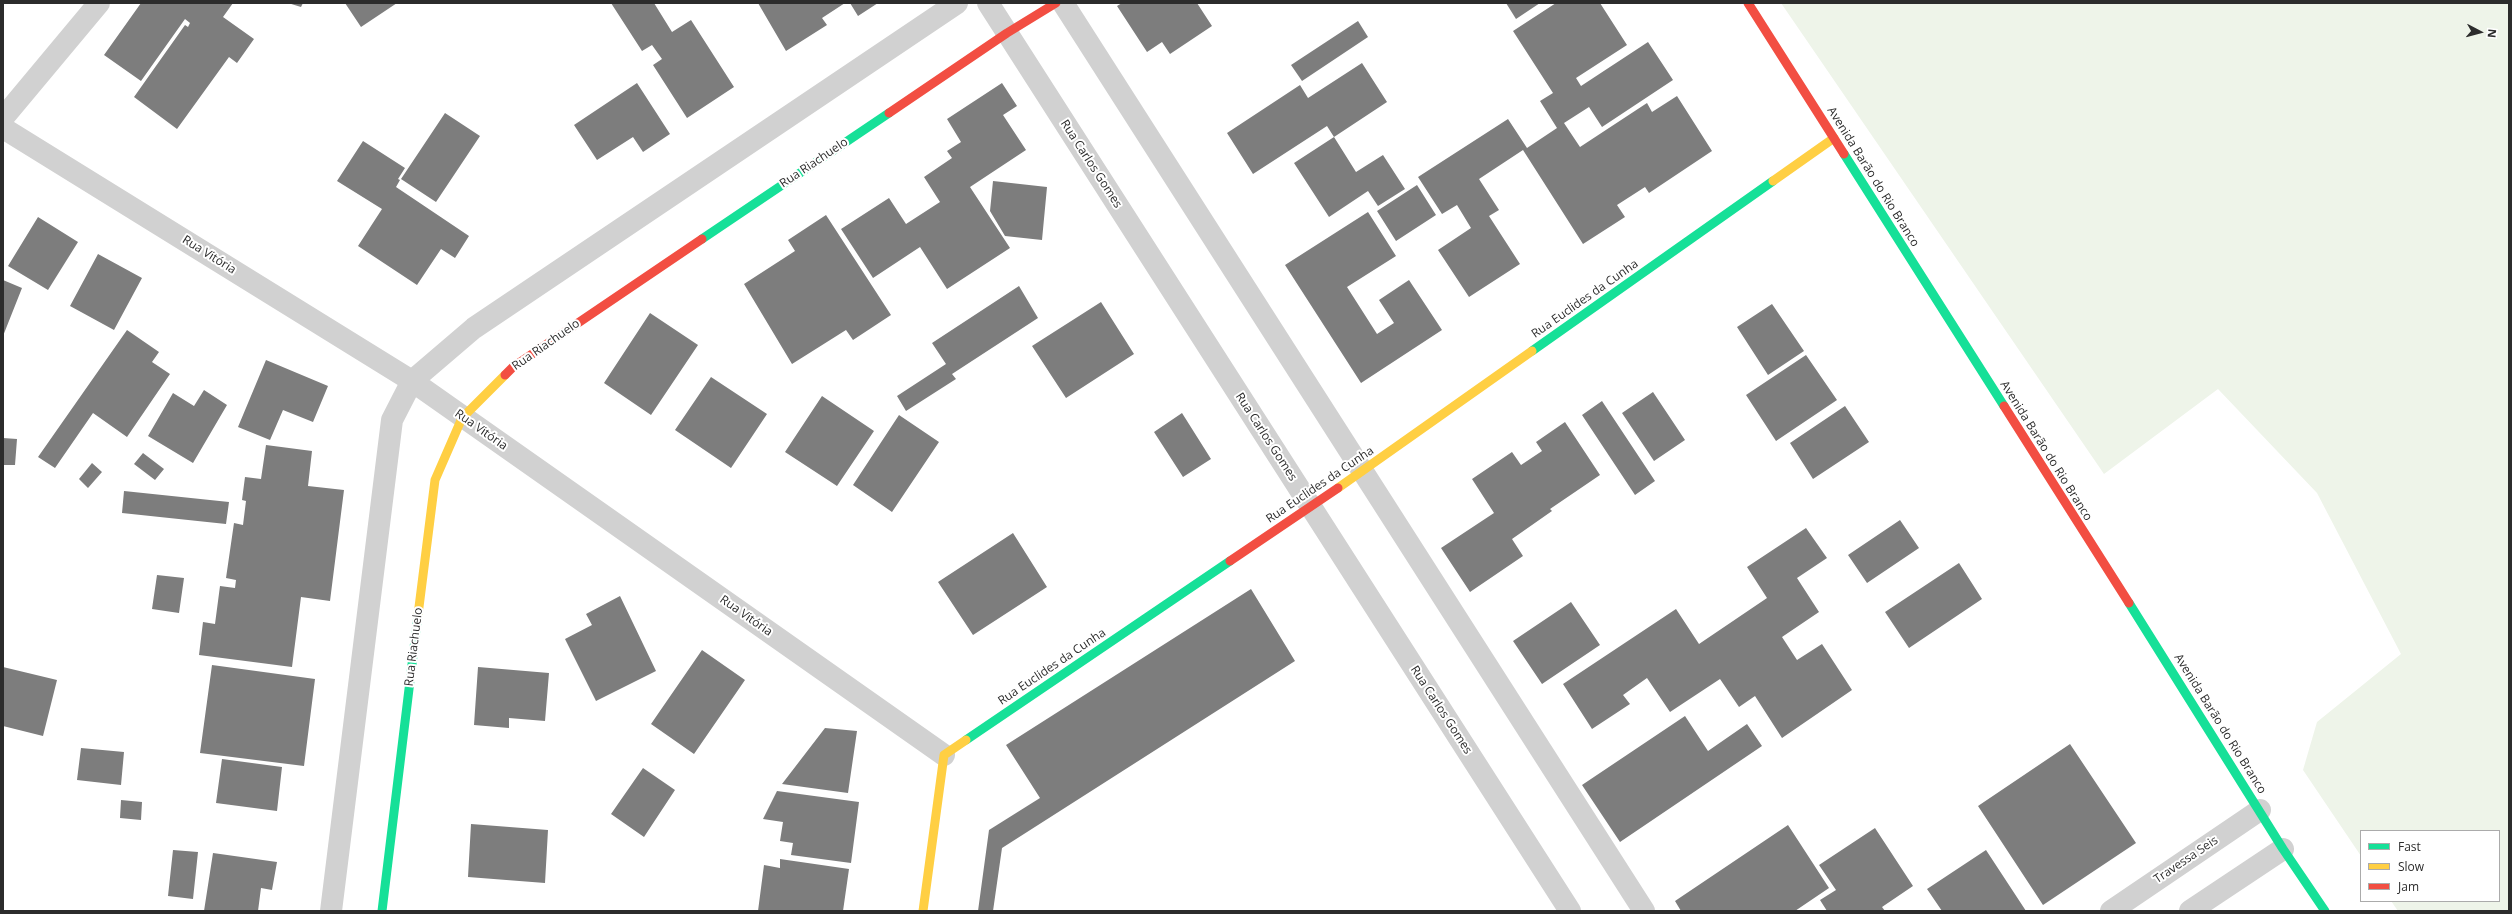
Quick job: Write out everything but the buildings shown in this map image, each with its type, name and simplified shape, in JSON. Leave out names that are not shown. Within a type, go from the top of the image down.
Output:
[{"type":"street","points":[[3,118],[98,3]]},
{"type":"street","points":[[330,911],[392,420],[412,380],[474,328],[957,3]]},
{"type":"street","name":"Rua Carlos Gomes","points":[[988,3],[1570,911]]},
{"type":"street","name":"Rua Riachuelo","points":[[382,911],[434,480],[462,418],[513,367],[1007,33],[1056,3]]},
{"type":"street","points":[[1063,3],[1644,911]]},
{"type":"street","name":"Avenida Barão do Rio Branco","points":[[1748,3],[2260,810],[2283,849],[2325,911]]},
{"type":"street","name":"Rua Vitória","points":[[3,128],[412,380],[462,418],[944,755]]},
{"type":"street","name":"Rua Euclides da Cunha","points":[[944,755],[1363,471],[1834,138]]},
{"type":"street","points":[[923,911],[944,755]]},
{"type":"street","name":"Travessa Seis","points":[[2111,911],[2260,810]]},
{"type":"street","points":[[2190,911],[2283,849]]},
{"type":"shaded area","points":[[1781,3],[2509,3],[2509,911],[2398,911],[2392,902],[2500,902],[2500,830],[2360,830],[2360,855],[2303,770],[2317,722],[2401,654],[2317,493],[2218,389],[2104,474]]},
{"type":"traffic: fast","points":[[702,239],[889,113]]},
{"type":"traffic: fast","points":[[1844,154],[2004,406]]},
{"type":"traffic: fast","points":[[1532,351],[1773,181]]},
{"type":"traffic: fast","points":[[966,740],[1230,561]]},
{"type":"traffic: fast","points":[[2129,603],[2283,849],[2325,911]]},
{"type":"traffic: fast","points":[[382,911],[418,615]]},
{"type":"traffic: slow","points":[[1773,181],[1834,138]]},
{"type":"traffic: slow","points":[[1338,488],[1532,351]]},
{"type":"traffic: slow","points":[[418,615],[435,480],[462,418],[505,375]]},
{"type":"traffic: slow","points":[[923,911],[944,755],[966,740]]},
{"type":"traffic: jam","points":[[889,113],[1007,33],[1056,3]]},
{"type":"traffic: jam","points":[[1748,3],[1844,154]]},
{"type":"traffic: jam","points":[[505,375],[513,367],[702,239]]},
{"type":"traffic: jam","points":[[2004,406],[2129,603]]},
{"type":"traffic: jam","points":[[1230,561],[1338,488]]}]
